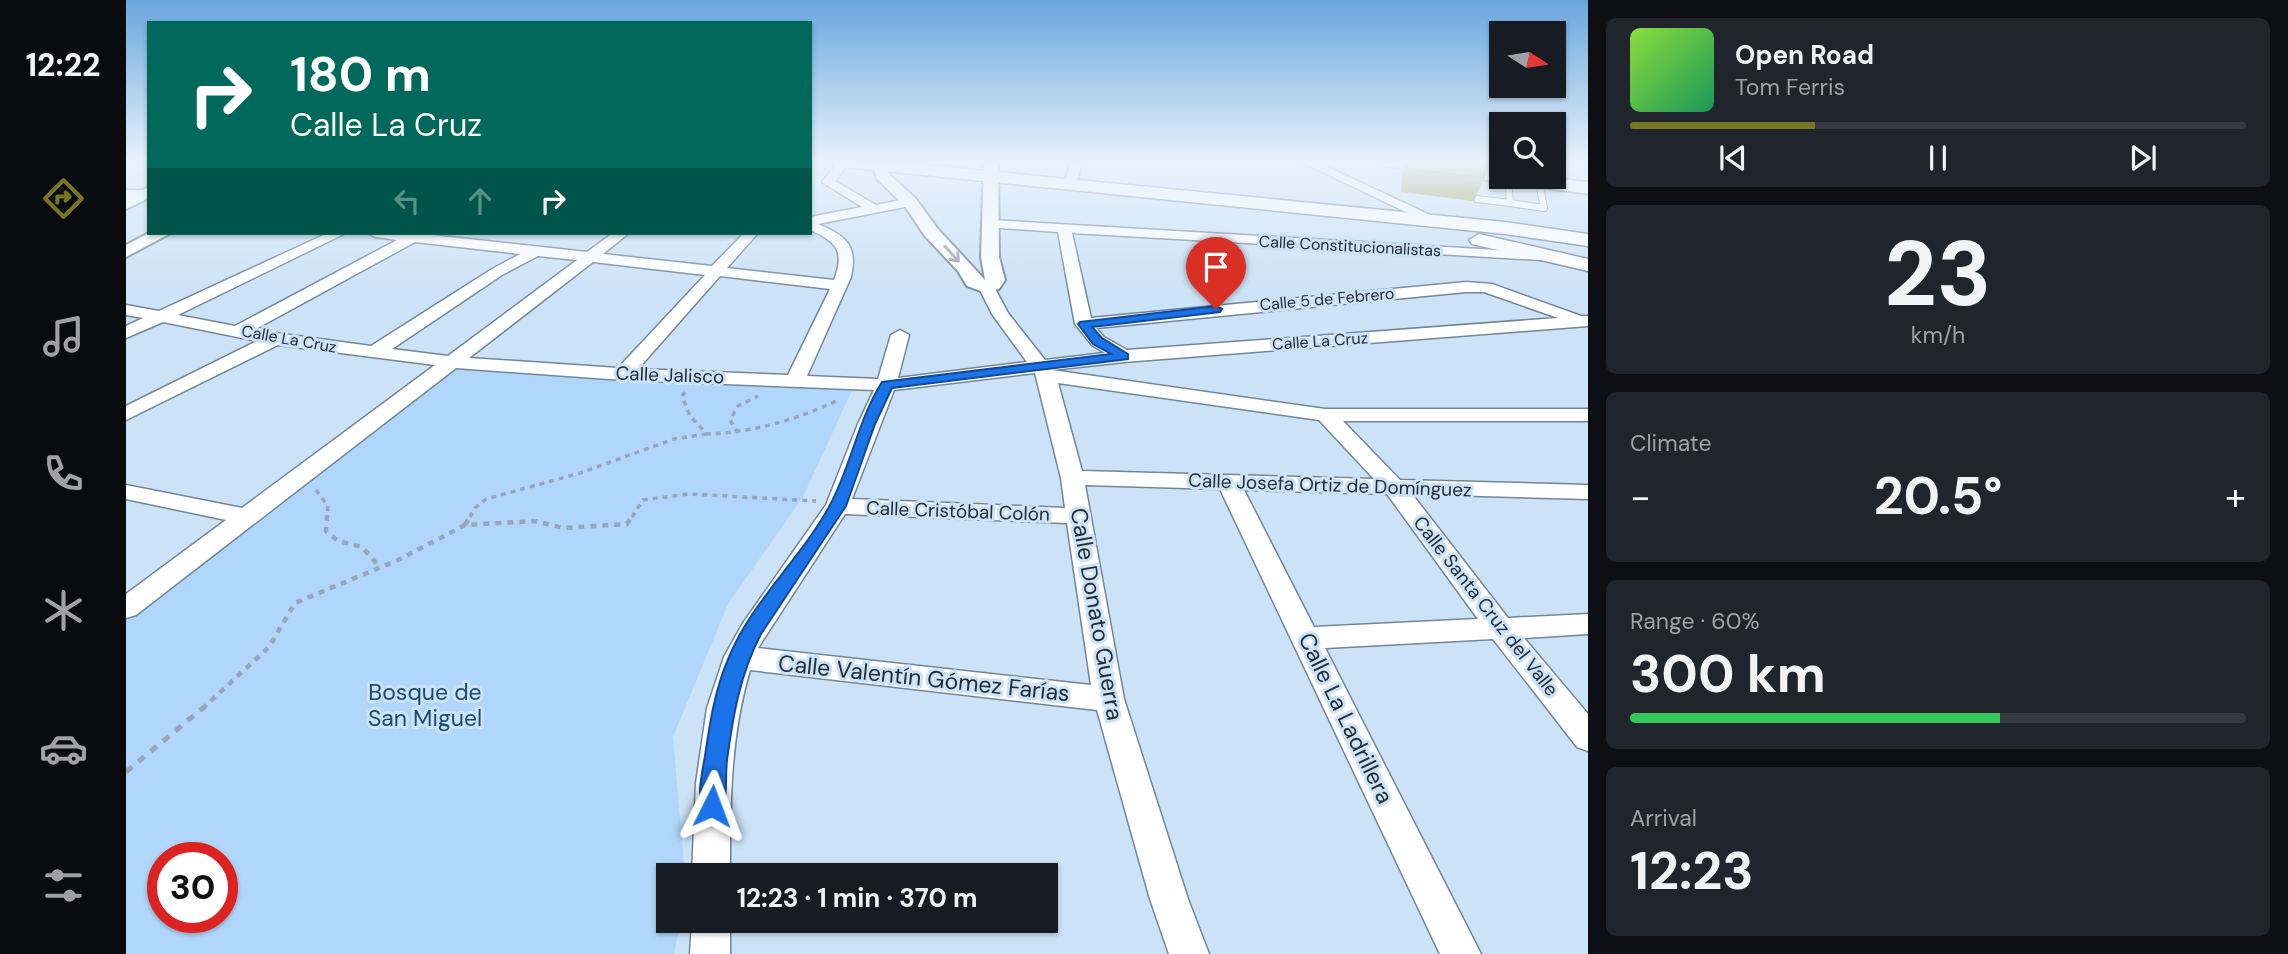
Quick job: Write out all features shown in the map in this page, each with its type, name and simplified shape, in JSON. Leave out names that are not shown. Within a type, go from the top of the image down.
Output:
[{"type":"main road","points":[[1274,206],[1521,230],[1588,240]]},
{"type":"main road","points":[[1430,222],[1469,238],[1588,265]]},
{"type":"street","points":[[868,206],[872,208]]},
{"type":"street","points":[[812,223],[888,206]]},
{"type":"street","points":[[912,206],[931,232],[965,268],[974,282],[986,286],[992,285],[995,280],[990,257],[991,206]]},
{"type":"street","points":[[1396,206],[1430,222]]},
{"type":"street","points":[[790,379],[848,260],[844,244],[812,224]]},
{"type":"street","name":"Calle Constitucionalistas","points":[[991,225],[1541,256]]},
{"type":"street","points":[[1064,229],[1084,324],[1098,341],[1124,356]]},
{"type":"street","points":[[126,252],[158,235]]},
{"type":"street","points":[[126,333],[335,235]]},
{"type":"street","points":[[394,235],[838,285]]},
{"type":"street","points":[[461,243],[475,235]]},
{"type":"street","points":[[126,608],[619,235]]},
{"type":"street","points":[[623,374],[749,235]]},
{"type":"street","points":[[239,331],[413,237]]},
{"type":"street","points":[[373,353],[497,272],[536,251]]},
{"type":"street","name":"Calle Donato Guerra","points":[[986,286],[1000,314],[1043,371],[1072,478],[1109,699],[1169,899],[1189,954]]},
{"type":"street","name":"Calle 5 de Febrero","points":[[1084,324],[1161,314],[1486,287],[1586,322]]},
{"type":"street","name":"Calle La Cruz","points":[[126,310],[275,339],[454,362]]},
{"type":"street","name":"Calle La Cruz","points":[[886,385],[1043,371],[1124,356],[1586,322]]},
{"type":"street","points":[[711,863],[713,783],[723,708],[739,657],[753,630],[838,506],[868,424],[886,385],[900,335]]},
{"type":"street","points":[[126,414],[275,339]]},
{"type":"street","points":[[1101,359],[1124,387]]},
{"type":"street","name":"Calle Jalisco","points":[[454,362],[623,374],[886,385]]},
{"type":"street","name":"Calle La Cruz","points":[[1043,371],[1124,387],[1325,415],[1588,415]]},
{"type":"street","name":"Calle Santa Cruz del Valle","points":[[1325,415],[1395,488],[1500,628],[1588,737]]},
{"type":"street","name":"Calle Josefa Ortiz de Domínguez","points":[[1072,478],[1588,492]]},
{"type":"street","name":"Calle La Ladrillera","points":[[1229,483],[1308,638],[1461,954]]},
{"type":"street","points":[[126,492],[248,517]]},
{"type":"street","name":"Calle Cristóbal Colón","points":[[838,506],[1078,516]]},
{"type":"street","points":[[1308,638],[1588,624]]},
{"type":"street","name":"Calle Valentín Gómez Farías","points":[[739,657],[1109,699]]},
{"type":"street","points":[[710,954],[711,933]]},
{"type":"lane","points":[[1527,206],[1544,208],[1544,206]]},
{"type":"path","points":[[738,433],[730,420],[738,406],[790,379]]},
{"type":"path","points":[[465,525],[475,508],[486,499],[580,472],[674,439],[738,433],[794,420],[818,407],[886,385]]},
{"type":"path","points":[[687,389],[682,396],[685,406],[707,434]]},
{"type":"path","points":[[301,477],[319,492],[328,506],[326,531],[338,541],[362,547],[380,567]]},
{"type":"path","points":[[126,772],[229,686],[269,647],[295,603],[439,540],[465,525],[535,521],[563,528],[627,524],[643,500],[661,495],[702,494],[787,500],[803,497],[838,506]]},
{"type":"green space","name":"Bosque de San Miguel","points":[[456,366],[854,386],[803,497],[728,604],[673,737],[684,863],[656,863],[656,933],[678,933],[674,954],[126,954],[126,619],[210,558]]},
{"type":"route","points":[[712,806],[723,708],[739,657],[753,630],[838,506],[868,424],[886,385],[1124,356],[1098,341],[1084,324],[1216,309]]}]
